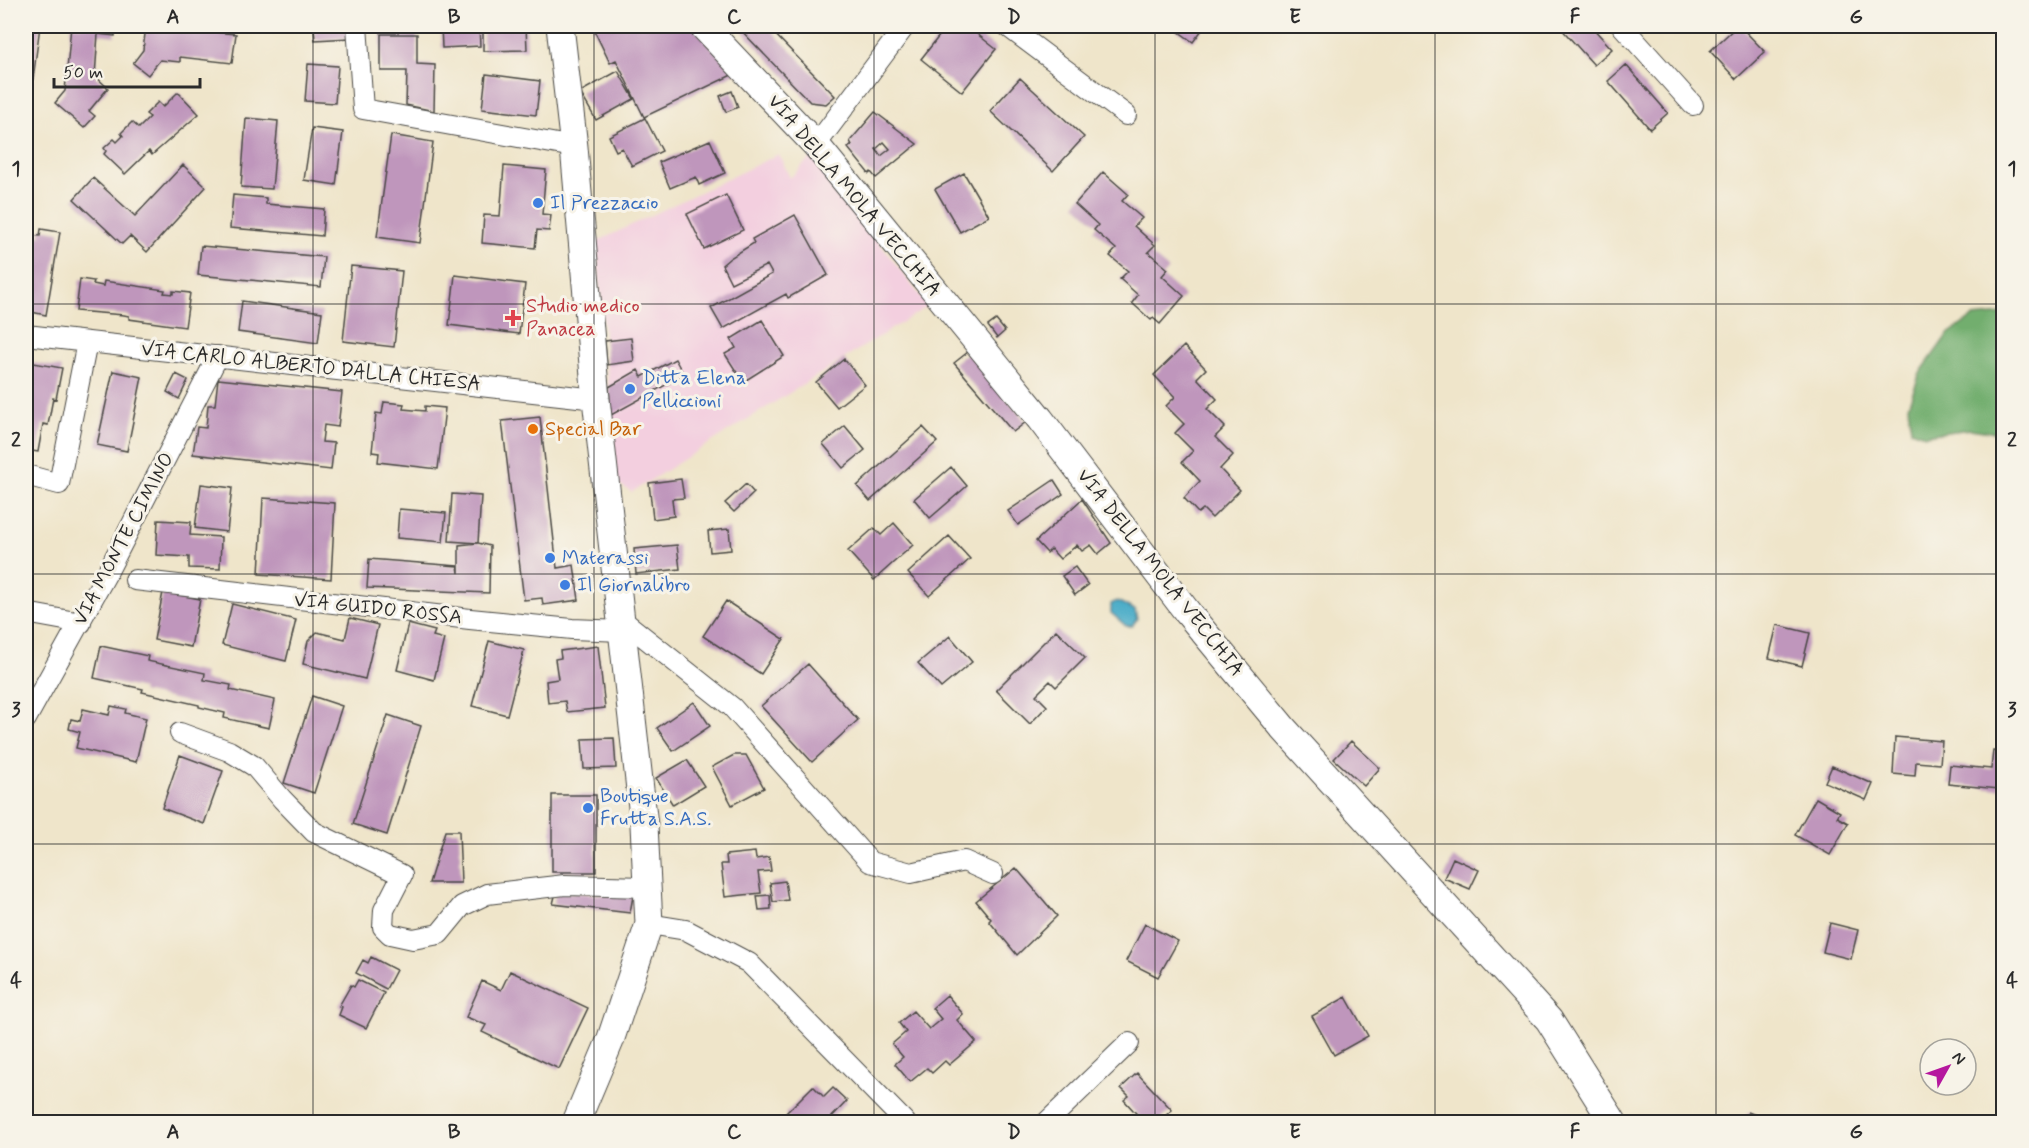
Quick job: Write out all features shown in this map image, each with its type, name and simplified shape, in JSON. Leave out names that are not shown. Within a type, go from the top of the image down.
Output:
[{"type":"street","points":[[357,26],[363,109],[574,147]]},
{"type":"street","points":[[560,26],[574,147],[596,399],[644,825],[649,924],[610,1041],[576,1122]]},
{"type":"street","name":"VIA DELLA MOLA VECCHIA","points":[[703,26],[816,145],[1040,419],[1188,613],[1277,720],[1549,1020],[1613,1122]]},
{"type":"street","points":[[816,145],[904,26]]},
{"type":"street","points":[[1007,26],[1126,115]]},
{"type":"street","points":[[1622,26],[1693,105]]},
{"type":"street","name":"VIA CARLO ALBERTO DALLA CHIESA","points":[[26,335],[596,399]]},
{"type":"street","points":[[26,475],[59,484],[87,342]]},
{"type":"street","name":"VIA MONTE CIMINO","points":[[26,719],[81,623],[218,356]]},
{"type":"street","name":"VIA GUIDO ROSSA","points":[[135,580],[572,629],[622,625]]},
{"type":"street","points":[[26,613],[81,623]]},
{"type":"street","points":[[622,625],[732,707],[870,862],[911,873],[964,861],[993,874]]},
{"type":"street","points":[[180,733],[229,751],[254,766],[314,832],[402,875],[384,910],[383,927],[390,934],[412,939],[439,934],[462,906],[487,894],[565,885],[647,887]]},
{"type":"street","points":[[649,924],[686,930],[749,963],[905,1122]]},
{"type":"street","points":[[1047,1122],[1129,1043]]},
{"type":"shaded area","points":[[779,154],[790,178],[812,156],[928,306],[632,492],[617,483],[596,242]]},
{"type":"green space","points":[[2003,314],[2003,434],[1970,429],[1925,435],[1911,430],[1908,406],[1920,373],[1948,334],[1973,317]]},
{"type":"water","points":[[1117,601],[1135,610],[1137,619],[1132,626],[1126,626],[1111,613],[1111,604]]},
{"type":"building","points":[[26,26],[40,26],[28,117],[26,117]]},
{"type":"building","points":[[71,26],[116,26],[115,36],[98,34],[95,76],[108,88],[89,111],[95,116],[84,128],[55,103],[65,91]]},
{"type":"building","points":[[146,26],[236,34],[232,63],[180,57],[180,62],[160,60],[148,75],[133,63],[143,50]]},
{"type":"building","points":[[314,26],[349,26],[350,38],[315,40]]},
{"type":"building","points":[[441,26],[479,26],[480,46],[442,48]]},
{"type":"building","points":[[483,26],[526,26],[527,50],[483,51]]},
{"type":"building","points":[[592,26],[681,26],[682,28],[693,26],[736,73],[644,117],[616,60],[610,63]]},
{"type":"building","points":[[737,26],[767,26],[835,96],[826,104],[810,102]]},
{"type":"building","points":[[947,26],[967,26],[996,49],[962,92],[921,59]]},
{"type":"building","points":[[1171,26],[1205,26],[1193,42]]},
{"type":"building","points":[[1559,26],[1591,26],[1612,49],[1594,65]]},
{"type":"building","points":[[1737,26],[1740,26],[1765,52],[1736,79],[1710,51]]},
{"type":"building","points":[[381,34],[417,34],[417,64],[435,65],[434,111],[406,105],[407,71],[381,71]]},
{"type":"building","points":[[308,64],[338,66],[335,103],[305,101]]},
{"type":"building","points":[[1626,65],[1668,113],[1650,129],[1608,81]]},
{"type":"building","points":[[618,71],[634,99],[596,120],[580,92]]},
{"type":"building","points":[[486,74],[540,81],[536,115],[482,109]]},
{"type":"building","points":[[1020,78],[1084,137],[1053,171],[990,111]]},
{"type":"building","points":[[732,91],[738,107],[726,112],[720,96]]},
{"type":"building","points":[[178,92],[199,114],[152,155],[149,151],[125,174],[104,154],[106,151],[104,148],[114,139],[117,142],[123,136],[121,133],[132,122],[139,128],[150,117],[146,114],[158,102],[163,107]]},
{"type":"building","points":[[875,112],[917,144],[876,178],[871,172],[869,174],[848,148],[852,145],[850,141]],"holes":[[[884,142],[890,149],[881,156],[876,149]]]},
{"type":"building","points":[[246,118],[278,121],[272,189],[241,187]]},
{"type":"building","points":[[645,118],[662,151],[632,166],[622,148],[616,151],[609,136]]},
{"type":"building","points":[[312,128],[343,132],[336,185],[304,180]]},
{"type":"building","points":[[391,135],[433,142],[420,243],[377,237]]},
{"type":"building","points":[[710,140],[725,173],[699,185],[696,177],[670,188],[659,162]]},
{"type":"building","points":[[183,165],[206,187],[147,252],[130,236],[122,244],[74,199],[93,178],[135,216]]},
{"type":"building","points":[[504,166],[546,170],[542,214],[551,215],[549,231],[537,230],[535,248],[482,243],[484,215],[500,216]]},
{"type":"building","points":[[1103,172],[1128,194],[1122,201],[1142,218],[1134,226],[1155,245],[1148,252],[1168,269],[1162,276],[1184,296],[1160,324],[1153,318],[1151,320],[1132,303],[1138,295],[1120,279],[1128,271],[1110,256],[1116,249],[1094,230],[1098,225],[1075,204]]},
{"type":"building","points":[[964,173],[989,216],[960,232],[935,189]]},
{"type":"building","points":[[233,195],[266,198],[266,204],[324,209],[322,236],[230,228]]},
{"type":"building","points":[[726,195],[743,230],[704,249],[687,214]]},
{"type":"building","points":[[26,213],[35,214],[32,231],[26,230]]},
{"type":"building","points":[[795,215],[828,275],[788,298],[786,294],[723,329],[711,308],[772,274],[767,265],[731,283],[722,265],[754,243],[752,239]]},
{"type":"building","points":[[41,229],[60,232],[46,315],[26,311],[26,262],[30,235],[40,236]]},
{"type":"building","points":[[201,246],[324,257],[321,287],[198,275]]},
{"type":"building","points":[[351,266],[402,271],[394,347],[343,341]]},
{"type":"building","points":[[455,275],[525,284],[519,334],[449,325]]},
{"type":"building","points":[[80,279],[94,281],[93,284],[103,286],[104,281],[165,290],[164,293],[173,294],[173,291],[190,293],[185,327],[129,319],[129,316],[124,315],[76,311]]},
{"type":"building","points":[[242,301],[322,312],[318,343],[238,332]]},
{"type":"building","points":[[762,320],[784,356],[743,382],[725,354],[736,348],[731,339]]},
{"type":"building","points":[[996,320],[1005,331],[997,338],[988,326]]},
{"type":"building","points":[[631,338],[634,361],[607,365],[605,341]]},
{"type":"building","points":[[1184,346],[1206,369],[1197,378],[1217,399],[1207,409],[1225,427],[1215,437],[1233,455],[1220,469],[1240,490],[1212,518],[1203,509],[1198,513],[1184,498],[1200,481],[1182,462],[1193,451],[1175,433],[1184,424],[1166,406],[1175,397],[1154,375]]},
{"type":"building","points":[[968,352],[1026,422],[1013,432],[954,363]]},
{"type":"building","points":[[675,359],[684,375],[611,415],[609,387],[638,370],[642,377]]},
{"type":"building","points":[[844,359],[865,385],[837,407],[816,382]]},
{"type":"building","points":[[28,362],[62,368],[48,425],[43,424],[38,452],[26,450]]},
{"type":"building","points":[[113,371],[142,377],[127,451],[97,445]]},
{"type":"building","points":[[176,374],[188,380],[179,399],[167,392]]},
{"type":"building","points":[[218,379],[342,392],[338,427],[324,425],[322,442],[334,443],[331,470],[193,454],[197,427],[206,428],[208,405],[215,405]]},
{"type":"building","points":[[384,402],[404,404],[403,409],[425,411],[425,406],[445,408],[438,469],[378,462],[379,453],[372,452],[376,413],[382,414]]},
{"type":"building","points":[[540,417],[557,568],[574,565],[579,600],[543,605],[542,598],[524,600],[502,421]]},
{"type":"building","points":[[845,426],[865,450],[843,468],[823,444]]},
{"type":"building","points":[[923,427],[937,442],[870,501],[857,486]]},
{"type":"building","points":[[951,467],[967,486],[930,518],[914,499]]},
{"type":"building","points":[[681,479],[684,498],[672,499],[674,516],[653,519],[649,483]]},
{"type":"building","points":[[1054,480],[1063,494],[1018,525],[1008,511]]},
{"type":"building","points":[[201,484],[232,488],[227,532],[195,528]]},
{"type":"building","points":[[746,484],[754,493],[734,512],[725,503]]},
{"type":"building","points":[[452,494],[481,496],[478,543],[449,541]]},
{"type":"building","points":[[263,498],[335,503],[331,579],[259,574]]},
{"type":"building","points":[[1082,499],[1111,543],[1098,554],[1091,545],[1082,551],[1077,545],[1060,559],[1051,549],[1047,553],[1036,541]]},
{"type":"building","points":[[399,509],[446,513],[443,542],[397,538]]},
{"type":"building","points":[[158,520],[191,522],[190,535],[221,537],[220,569],[189,568],[189,557],[156,555]]},
{"type":"building","points":[[894,523],[913,545],[874,580],[848,551],[874,528],[881,535]]},
{"type":"building","points":[[729,529],[731,550],[710,552],[708,531]]},
{"type":"building","points":[[949,536],[970,559],[929,596],[908,573]]},
{"type":"building","points":[[478,543],[490,546],[489,593],[367,588],[369,559],[458,566],[459,573],[459,545]]},
{"type":"building","points":[[677,545],[680,569],[636,574],[634,549]]},
{"type":"building","points":[[1075,567],[1088,585],[1075,595],[1062,576]]},
{"type":"building","points":[[163,592],[200,599],[191,647],[154,640]]},
{"type":"building","points":[[726,601],[784,639],[761,674],[703,636]]},
{"type":"building","points":[[232,604],[296,620],[286,661],[222,645]]},
{"type":"building","points":[[350,618],[378,625],[365,679],[303,664],[308,641],[317,632],[345,639]]},
{"type":"building","points":[[408,624],[435,631],[433,636],[444,639],[434,680],[397,670]]},
{"type":"building","points":[[1777,625],[1810,633],[1802,666],[1769,658]]},
{"type":"building","points":[[1056,630],[1085,658],[1056,687],[1050,681],[1036,695],[1047,706],[1030,724],[996,690]]},
{"type":"building","points":[[950,636],[972,662],[941,688],[918,663]]},
{"type":"building","points":[[489,641],[524,650],[507,715],[472,706]]},
{"type":"building","points":[[101,646],[148,656],[147,661],[205,673],[204,680],[231,685],[230,690],[275,700],[269,728],[224,718],[225,713],[142,692],[143,689],[94,678]]},
{"type":"building","points":[[598,646],[605,708],[567,712],[565,701],[548,703],[546,681],[558,679],[555,659],[561,658],[560,651]]},
{"type":"building","points":[[808,664],[858,720],[812,762],[761,706]]},
{"type":"building","points":[[312,696],[342,706],[314,793],[284,783]]},
{"type":"building","points":[[694,702],[710,726],[673,751],[657,728]]},
{"type":"building","points":[[111,706],[126,709],[125,713],[146,718],[136,762],[76,748],[80,732],[69,729],[71,719],[80,721],[83,709],[109,715]]},
{"type":"building","points":[[388,715],[421,726],[387,835],[353,824]]},
{"type":"building","points":[[1895,737],[1942,741],[1940,764],[1916,762],[1915,776],[1893,774]]},
{"type":"building","points":[[614,738],[616,768],[584,769],[582,739]]},
{"type":"building","points":[[1351,741],[1380,768],[1364,786],[1334,759]]},
{"type":"building","points":[[1993,751],[2004,752],[2004,771],[2001,771],[1999,789],[1948,784],[1950,765],[1991,769]]},
{"type":"building","points":[[180,755],[223,771],[204,824],[162,808]]},
{"type":"building","points":[[734,755],[746,755],[764,788],[732,805],[712,767]]},
{"type":"building","points":[[687,760],[704,786],[673,805],[656,778]]},
{"type":"building","points":[[1832,766],[1873,784],[1866,800],[1825,782]]},
{"type":"building","points":[[552,795],[596,795],[596,872],[552,872]]},
{"type":"building","points":[[1816,798],[1840,812],[1837,817],[1848,823],[1830,855],[1795,835]]},
{"type":"building","points":[[445,831],[459,831],[461,883],[429,883]]},
{"type":"building","points":[[755,852],[756,859],[769,857],[771,871],[758,872],[761,893],[725,897],[721,864],[727,864],[726,855]]},
{"type":"building","points":[[1453,858],[1479,870],[1470,889],[1444,878]]},
{"type":"building","points":[[1016,868],[1057,916],[1017,955],[976,901]]},
{"type":"building","points":[[785,881],[788,900],[773,902],[770,883]]},
{"type":"building","points":[[556,892],[633,896],[630,913],[553,904]]},
{"type":"building","points":[[770,895],[771,909],[759,910],[757,896]]},
{"type":"building","points":[[1830,923],[1858,930],[1851,959],[1823,952]]},
{"type":"building","points":[[1145,924],[1178,941],[1158,977],[1126,961]]},
{"type":"building","points":[[371,957],[396,970],[386,989],[356,973],[363,960],[368,963]]},
{"type":"building","points":[[510,971],[588,1008],[559,1069],[482,1032],[486,1025],[466,1017],[482,981],[501,990]]},
{"type":"building","points":[[358,980],[384,993],[366,1028],[339,1015],[342,1007],[339,1006],[351,985],[354,987]]},
{"type":"building","points":[[947,995],[963,1014],[957,1020],[976,1042],[949,1065],[945,1061],[932,1073],[927,1068],[910,1082],[895,1064],[903,1057],[892,1044],[906,1032],[899,1023],[913,1011],[929,1029],[941,1019],[932,1008]]},
{"type":"building","points":[[1346,997],[1368,1036],[1334,1055],[1312,1016]]},
{"type":"building","points":[[1137,1073],[1172,1110],[1158,1122],[1144,1122],[1124,1100],[1129,1096],[1121,1088]]},
{"type":"building","points":[[813,1086],[824,1097],[833,1088],[847,1101],[827,1122],[793,1122],[785,1114]]},
{"type":"building","points":[[1748,1112],[1773,1122],[1743,1122]]},
{"type":"place","name":"Il Prezzaccio","points":[[538,203]]},
{"type":"place","name":"Studio medico Panacea","points":[[513,318]]},
{"type":"place","name":"Ditta Elena Pelliccioni","points":[[630,389]]},
{"type":"place","name":"Special Bar","points":[[533,429]]},
{"type":"place","name":"Materassi","points":[[550,558]]},
{"type":"place","name":"Il Giornalibro","points":[[565,585]]},
{"type":"place","name":"Boutique Frutta S.A.S.","points":[[588,808]]}]
